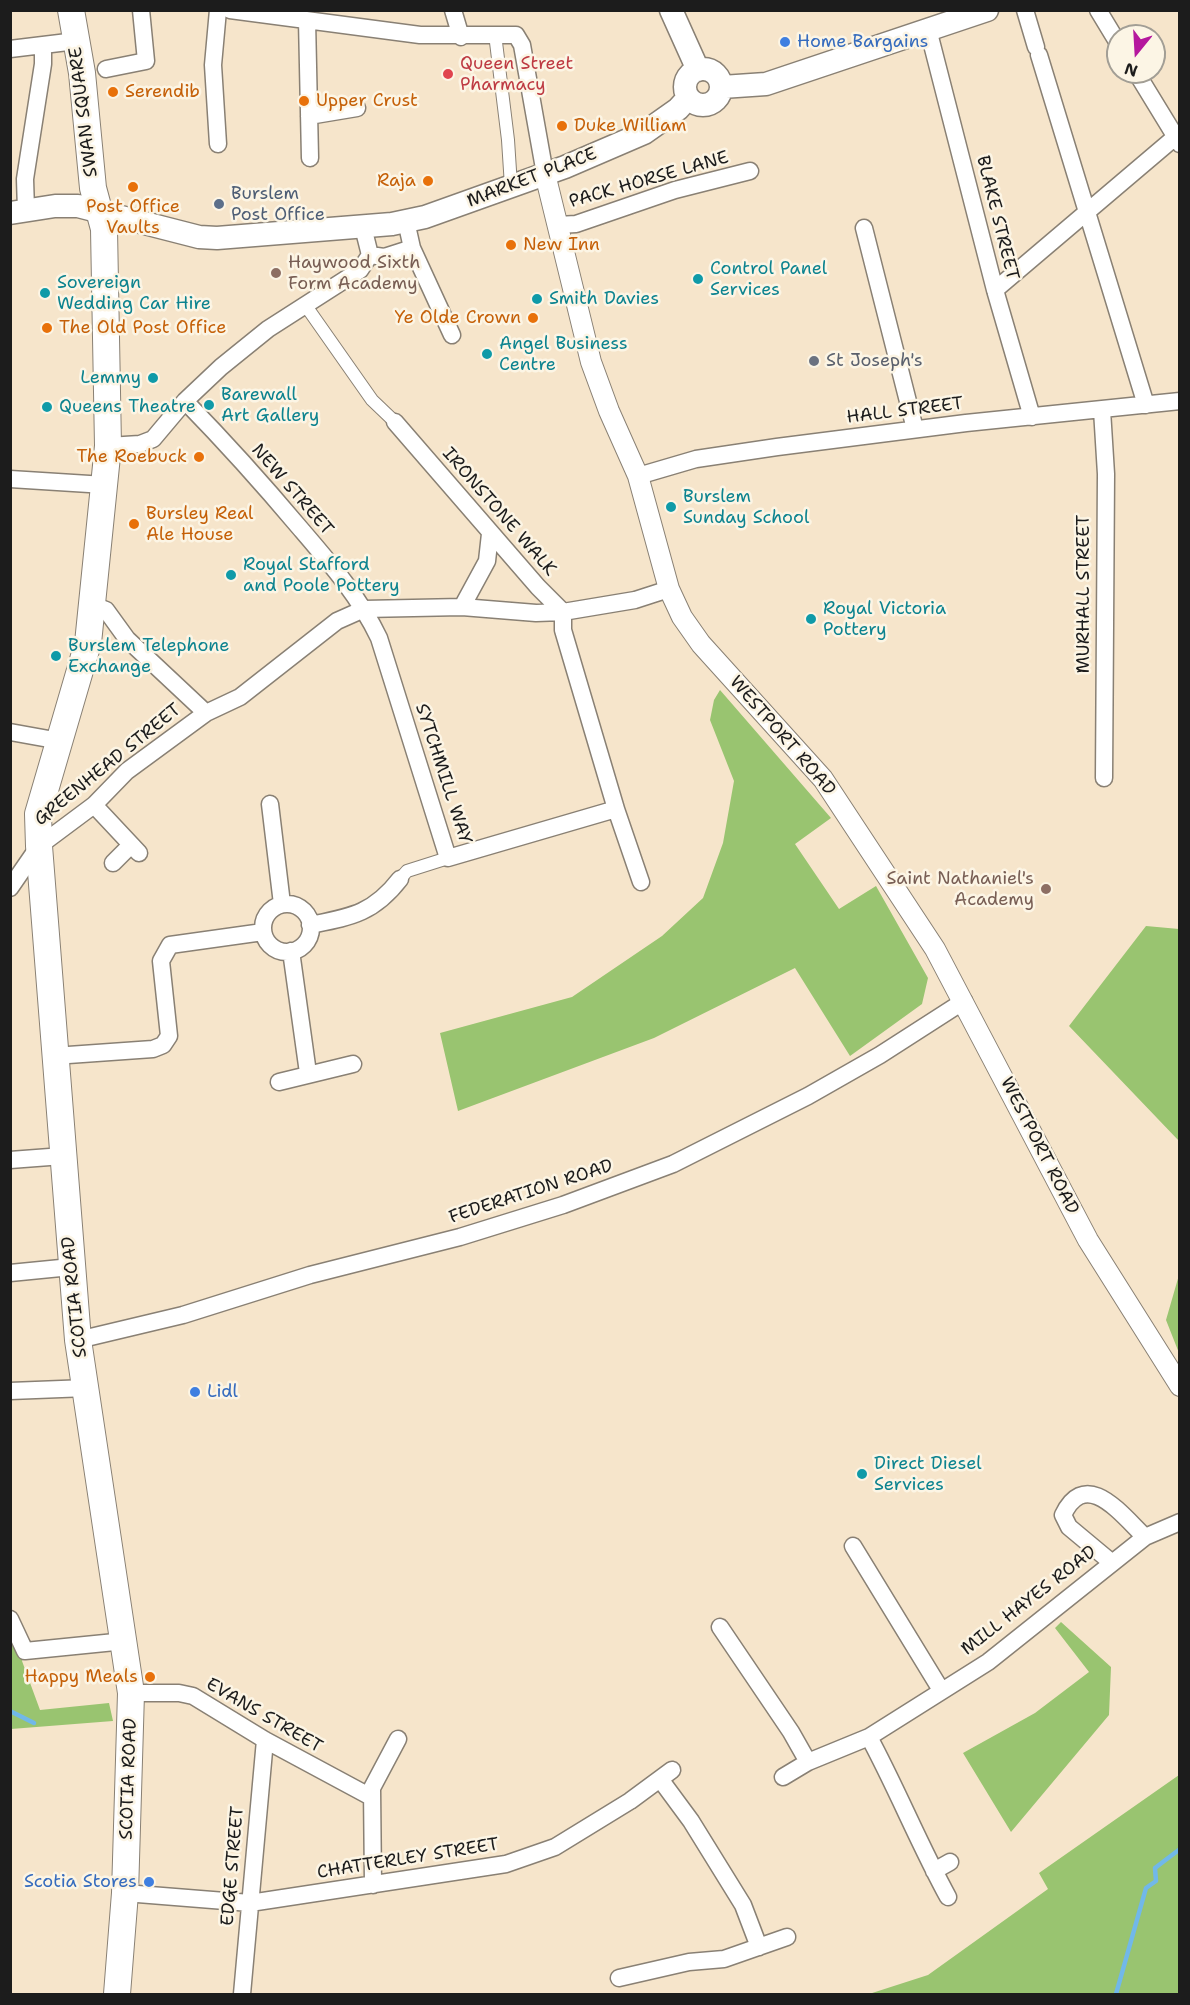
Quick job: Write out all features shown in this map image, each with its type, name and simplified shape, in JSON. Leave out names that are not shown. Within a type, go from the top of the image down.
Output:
[{"type":"main road","name":"SWAN SQUARE","points":[[71,10],[76,41],[94,71],[93,188],[101,212],[105,253],[108,446]]},
{"type":"main road","points":[[671,10],[698,70]]},
{"type":"main road","points":[[722,87],[766,84],[928,29],[948,16],[987,10]]},
{"type":"main road","points":[[698,70],[713,71],[719,77],[722,87],[718,98],[710,105],[701,106],[688,98],[685,88],[686,81],[698,70]]},
{"type":"main road","name":"MARKET PLACE","points":[[18,212],[78,206],[208,238],[363,227],[406,221],[425,217],[545,174],[644,133],[678,109],[688,98]]},
{"type":"main road","name":"SCOTIA ROAD","points":[[108,446],[88,643],[39,814],[39,846],[78,1340],[131,1693],[125,1893],[117,1995]]},
{"type":"street","points":[[94,71],[146,61],[141,10]]},
{"type":"street","points":[[218,10],[213,65],[218,144]]},
{"type":"street","points":[[230,10],[420,35],[461,37],[516,35],[520,40],[545,174]]},
{"type":"street","points":[[453,10],[461,37]]},
{"type":"street","points":[[1025,10],[1085,213],[1146,405]]},
{"type":"street","points":[[1098,10],[1106,24]]},
{"type":"street","points":[[307,20],[310,158]]},
{"type":"street","name":"BLAKE STREET","points":[[928,29],[995,290],[1032,417]]},
{"type":"street","points":[[495,34],[508,140],[511,186]]},
{"type":"street","points":[[10,49],[76,41]]},
{"type":"street","name":"SWAN SQUARE","points":[[18,212],[43,64],[43,46]]},
{"type":"street","points":[[995,290],[1178,138],[1144,84]]},
{"type":"street","points":[[309,116],[357,108]]},
{"type":"street","name":"PACK HORSE LANE","points":[[558,225],[576,224],[684,188],[750,171]]},
{"type":"street","name":"WESTPORT ROAD","points":[[545,174],[591,362],[609,411],[638,476],[669,589],[682,617],[701,644],[823,779],[935,949],[1088,1240],[1179,1386]]},
{"type":"street","points":[[406,221],[412,248],[452,335]]},
{"type":"street","points":[[108,446],[140,444],[153,439],[185,401],[221,367],[268,329],[360,270],[370,255],[363,227]]},
{"type":"street","points":[[864,228],[915,429]]},
{"type":"street","points":[[370,255],[384,256],[412,248]]},
{"type":"street","name":"IRONSTONE WALK","points":[[306,306],[372,400],[395,422],[402,440],[563,612]]},
{"type":"street","name":"NEW STREET","points":[[185,401],[267,489],[348,584],[364,609]]},
{"type":"street","name":"HALL STREET","points":[[638,476],[696,459],[915,429],[1179,401]]},
{"type":"street","name":"MURHALL STREET","points":[[1102,410],[1106,474],[1104,778]]},
{"type":"street","points":[[10,479],[105,485]]},
{"type":"street","points":[[462,607],[487,561],[490,534]]},
{"type":"street","name":"GREENHEAD STREET","points":[[10,888],[39,846],[94,805],[127,771],[206,713],[240,697],[337,621],[364,609],[462,607],[536,613],[563,612],[634,600],[669,589]]},
{"type":"street","points":[[93,605],[106,610],[127,639],[206,713]]},
{"type":"street","name":"SYTCHMILL WAY","points":[[364,609],[379,638],[448,858],[616,809]]},
{"type":"street","points":[[563,612],[563,630],[616,809],[641,882]]},
{"type":"street","points":[[10,732],[60,741]]},
{"type":"street","points":[[270,804],[282,904]]},
{"type":"street","points":[[94,805],[137,852],[112,863]]},
{"type":"street","points":[[310,925],[357,916],[381,900],[407,871],[448,858]]},
{"type":"street","points":[[282,904],[299,907],[305,912],[310,925],[308,939],[303,945],[291,951],[278,950],[271,946],[264,932],[264,920],[268,913],[282,904]]},
{"type":"street","points":[[54,1056],[153,1049],[163,1045],[170,1036],[161,961],[170,945],[264,932]]},
{"type":"street","points":[[291,951],[308,1073]]},
{"type":"street","name":"FEDERATION ROAD","points":[[78,1340],[183,1315],[310,1275],[460,1237],[562,1205],[673,1164],[808,1096],[880,1055],[964,1001]]},
{"type":"street","points":[[279,1082],[308,1073],[353,1064]]},
{"type":"street","points":[[10,1160],[63,1156]]},
{"type":"street","points":[[10,1273],[71,1267]]},
{"type":"street","points":[[10,1391],[87,1388]]},
{"type":"street","points":[[1111,1562],[1069,1527],[1063,1515],[1069,1502],[1076,1495],[1087,1492],[1100,1496],[1145,1536]]},
{"type":"street","name":"MILL HAYES ROAD","points":[[783,1777],[808,1762],[869,1737],[988,1662],[1145,1536],[1179,1522]]},
{"type":"street","points":[[853,1546],[941,1690]]},
{"type":"street","points":[[10,1620],[25,1651],[124,1641]]},
{"type":"street","points":[[720,1627],[791,1732],[808,1762]]},
{"type":"street","name":"EVANS STREET","points":[[131,1693],[179,1693],[193,1696],[265,1740],[371,1797]]},
{"type":"street","points":[[869,1737],[902,1798],[948,1897]]},
{"type":"street","points":[[373,1886],[372,1788],[398,1739]]},
{"type":"street","name":"EDGE STREET","points":[[242,1995],[265,1740]]},
{"type":"street","name":"CHATTERLEY STREET","points":[[125,1893],[250,1903],[506,1864],[534,1855],[583,1830],[666,1775],[691,1821],[743,1905],[759,1947]]},
{"type":"street","points":[[934,1871],[950,1862]]},
{"type":"street","points":[[619,1978],[688,1962],[724,1959],[787,1937]]},
{"type":"green space","points":[[720,690],[831,818],[795,844],[839,909],[876,886],[928,978],[922,1004],[850,1056],[795,968],[654,1038],[458,1111],[440,1033],[572,997],[662,936],[703,898],[723,843],[734,781],[710,720],[714,700]]},
{"type":"green space","points":[[1146,926],[1179,929],[1179,1141],[1069,1026]]},
{"type":"green space","points":[[1179,1275],[1180,1353],[1166,1320]]},
{"type":"green space","points":[[10,1616],[25,1651],[22,1661],[40,1710],[109,1703],[113,1721],[11,1729]]},
{"type":"green space","points":[[1061,1622],[1111,1667],[1109,1715],[1011,1832],[963,1753],[1035,1713],[1089,1672],[1055,1628]]},
{"type":"green space","points":[[1179,1775],[1179,1994],[869,1994],[928,1975],[1048,1889],[1039,1873]]},
{"type":"waterway","points":[[10,1711],[34,1723]]},
{"type":"waterway","points":[[1116,1994],[1146,1888],[1156,1881],[1155,1868],[1180,1849]]},
{"type":"place","name":"Home Bargains","points":[[785,42]]},
{"type":"place","name":"Queen Street Pharmacy","points":[[448,74]]},
{"type":"place","name":"Serendib","points":[[113,92]]},
{"type":"place","name":"Upper Crust","points":[[304,101]]},
{"type":"place","name":"Duke William","points":[[562,126]]},
{"type":"place","name":"Raja","points":[[428,181]]},
{"type":"place","name":"Post Office Vaults","points":[[133,187]]},
{"type":"place","name":"Burslem Post Office","points":[[219,204]]},
{"type":"place","name":"New Inn","points":[[511,245]]},
{"type":"place","name":"Haywood Sixth Form Academy","points":[[276,273]]},
{"type":"place","name":"Control Panel Services","points":[[698,279]]},
{"type":"place","name":"Sovereign Wedding Car Hire","points":[[45,293]]},
{"type":"place","name":"Smith Davies","points":[[537,299]]},
{"type":"place","name":"Ye Olde Crown","points":[[533,318]]},
{"type":"place","name":"The Old Post Office","points":[[47,328]]},
{"type":"place","name":"Angel Business Centre","points":[[487,354]]},
{"type":"place","name":"St Joseph's","points":[[814,361]]},
{"type":"place","name":"Lemmy","points":[[153,378]]},
{"type":"place","name":"Barewall Art Gallery","points":[[209,405]]},
{"type":"place","name":"Queens Theatre","points":[[47,407]]},
{"type":"place","name":"The Roebuck","points":[[199,457]]},
{"type":"place","name":"Burslem Sunday School","points":[[671,507]]},
{"type":"place","name":"Bursley Real Ale House","points":[[134,524]]},
{"type":"place","name":"Royal Stafford and Poole Pottery","points":[[231,575]]},
{"type":"place","name":"Royal Victoria Pottery","points":[[811,619]]},
{"type":"place","name":"Burslem Telephone Exchange","points":[[56,656]]},
{"type":"place","name":"Saint Nathaniel's Academy","points":[[1046,889]]},
{"type":"place","name":"Lidl","points":[[195,1392]]},
{"type":"place","name":"Direct Diesel Services","points":[[862,1474]]},
{"type":"place","name":"Happy Meals","points":[[150,1677]]},
{"type":"place","name":"Scotia Stores","points":[[149,1882]]}]
